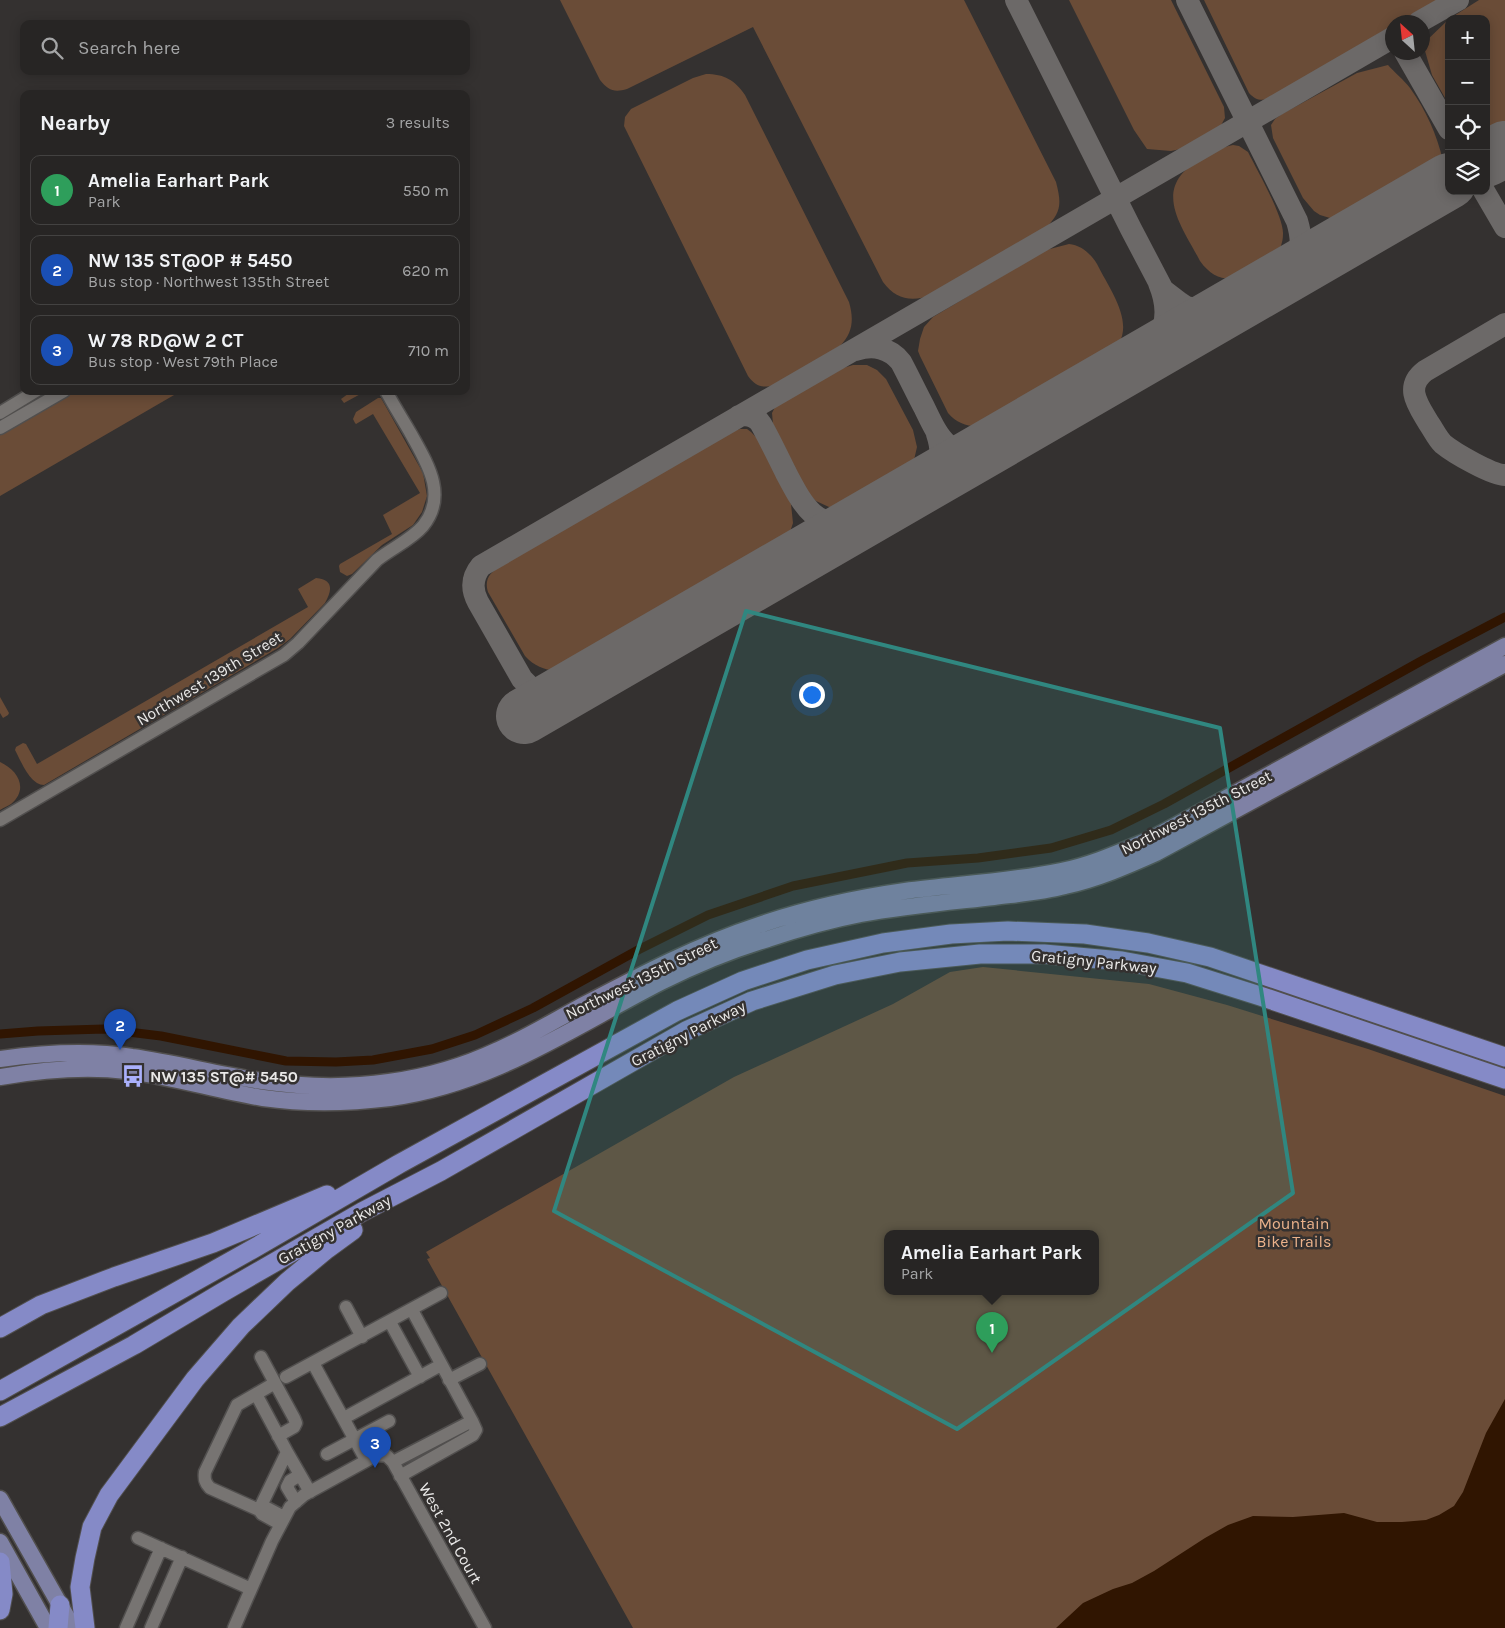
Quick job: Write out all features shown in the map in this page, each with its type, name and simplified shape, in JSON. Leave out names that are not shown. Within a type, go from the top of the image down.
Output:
[{"type":"highway","name":"Gratigny Parkway","points":[[0,1391],[266,1242],[399,1164],[676,1011],[744,981],[807,960],[883,943],[951,934],[1008,932],[1085,934],[1148,943],[1210,957],[1280,979],[1505,1057]]},
{"type":"highway","name":"Gratigny Parkway","points":[[0,1417],[48,1393],[134,1345],[362,1212],[441,1171],[686,1031],[752,1001],[835,975],[900,962],[980,954],[1044,954],[1122,961],[1187,973],[1505,1079]]},
{"type":"highway","points":[[0,1328],[41,1305],[114,1277],[213,1243],[399,1164]]},
{"type":"highway","points":[[85,1628],[80,1587],[92,1527],[109,1495],[195,1379],[241,1326],[300,1271],[327,1249],[402,1200],[441,1171]]},
{"type":"highway","points":[[0,1426],[48,1393]]},
{"type":"highway","points":[[0,1562],[3,1594],[0,1610]]},
{"type":"highway","points":[[58,1628],[60,1605]]},
{"type":"main road","name":"Northwest 135th Street","points":[[0,1077],[41,1071],[96,1069],[128,1071],[265,1098],[307,1102],[347,1102],[389,1098],[424,1092],[458,1083],[513,1061],[695,966],[766,940],[859,914],[1040,891],[1064,886],[1120,869],[1156,853],[1505,646]]},
{"type":"main road","name":"Northwest 135th Street","points":[[0,1059],[23,1056],[96,1053],[130,1056],[263,1081],[306,1086],[347,1086],[422,1076],[454,1067],[500,1050],[656,967],[697,948],[759,925],[858,899],[1018,879],[1063,871],[1092,862],[1151,839],[1505,664]]},
{"type":"main road","points":[[0,1499],[73,1628]]},
{"type":"main road","points":[[0,1542],[48,1628]]},
{"type":"street","points":[[0,413],[29,395]]},
{"type":"street","points":[[0,428],[57,395]]},
{"type":"street","name":"Northwest 139th Street","points":[[0,820],[284,655],[378,560],[416,533],[431,512],[434,500],[434,487],[430,469],[388,395]]},
{"type":"street","points":[[283,1518],[262,1514],[259,1510],[210,1488],[206,1483],[204,1475],[237,1405],[441,1293]]},
{"type":"street","points":[[346,1307],[362,1337]]},
{"type":"street","points":[[400,1476],[474,1435],[476,1430],[412,1310]]},
{"type":"street","points":[[390,1322],[420,1377]]},
{"type":"street","points":[[261,1357],[280,1380],[296,1423],[294,1427],[278,1436]]},
{"type":"street","points":[[313,1363],[366,1460]]},
{"type":"street","points":[[449,1380],[480,1364]]},
{"type":"street","points":[[344,1418],[441,1365]]},
{"type":"street","points":[[256,1394],[310,1492]]},
{"type":"street","points":[[327,1454],[389,1421]]},
{"type":"street","points":[[234,1628],[283,1518],[296,1502],[366,1460],[375,1456],[390,1459],[413,1452],[472,1421]]},
{"type":"street","points":[[259,1510],[287,1452]]},
{"type":"street","points":[[413,1452],[420,1466]]},
{"type":"street","name":"West 2nd Court","points":[[390,1459],[485,1628]]},
{"type":"street","points":[[296,1502],[287,1487],[293,1479],[300,1475]]},
{"type":"street","points":[[138,1538],[251,1589]]},
{"type":"street","points":[[126,1628],[161,1548]]},
{"type":"street","points":[[151,1628],[182,1557]]},
{"type":"highlighted area","points":[[746,611],[1220,728],[1293,1193],[957,1429],[554,1211]]},
{"type":"green space","points":[[560,0],[964,0],[1056,182],[1059,197],[1057,213],[1045,229],[932,295],[911,299],[899,296],[893,293],[883,282],[753,27],[627,89],[615,91],[600,80]]},
{"type":"green space","points":[[1069,0],[1171,0],[1224,107],[1225,118],[1220,127],[1185,148],[1171,151],[1147,149],[1134,130]]},
{"type":"green space","points":[[1204,0],[1442,0],[1415,15],[1385,15],[1385,33],[1275,96],[1261,100],[1249,93]]},
{"type":"green space","points":[[1479,0],[1505,0],[1505,127],[1490,136],[1490,15],[1455,15]]},
{"type":"green space","points":[[1445,23],[1445,98],[1432,75],[1428,60],[1430,60],[1430,37]]},
{"type":"green space","points":[[1388,65],[1416,96],[1434,132],[1443,161],[1354,214],[1330,218],[1320,215],[1303,198],[1273,138],[1271,125],[1282,114],[1357,73]]},
{"type":"green space","points":[[706,74],[718,75],[728,79],[737,85],[745,95],[851,308],[852,320],[850,331],[840,346],[776,384],[768,386],[757,385],[748,376],[624,126],[625,117],[631,109],[693,78]]},
{"type":"green space","points":[[1233,145],[1239,146],[1248,152],[1275,205],[1282,226],[1283,240],[1279,250],[1270,262],[1252,273],[1228,279],[1213,274],[1200,261],[1179,221],[1173,196],[1176,184],[1184,172],[1198,161],[1220,149]]},
{"type":"green space","points":[[1069,244],[1082,248],[1092,257],[1117,301],[1123,326],[1122,338],[1116,349],[1104,360],[991,424],[973,426],[957,421],[948,413],[918,351],[924,327],[933,317],[1046,250]]},
{"type":"green space","points":[[853,365],[867,365],[877,370],[886,379],[913,430],[917,447],[914,460],[906,473],[850,506],[835,508],[816,501],[805,491],[773,424],[772,413],[775,407],[781,403],[843,368]]},
{"type":"green space","points":[[67,395],[174,395],[0,496],[0,434]]},
{"type":"green space","points":[[346,395],[359,395],[344,403],[341,399]]},
{"type":"green space","points":[[381,398],[423,473],[427,496],[422,512],[413,525],[382,545],[352,574],[347,576],[340,572],[340,564],[392,534],[383,515],[420,493],[373,414],[356,424],[353,419],[356,412]]},
{"type":"green space","points":[[747,429],[760,441],[791,504],[793,523],[789,535],[777,548],[570,668],[546,669],[530,661],[525,656],[488,592],[487,580],[491,574],[500,566],[733,431]]},
{"type":"green space","points":[[316,578],[329,583],[330,590],[325,603],[290,639],[278,648],[44,785],[39,784],[30,777],[15,750],[16,747],[23,743],[26,744],[37,764],[308,607],[298,589]]},
{"type":"green space","points":[[0,697],[9,713],[3,718],[0,713]]},
{"type":"green space","points":[[0,762],[12,770],[19,780],[20,786],[16,798],[11,804],[0,810]]},
{"type":"green space","name":"Mountain Bike Trails","points":[[983,967],[1149,984],[1227,1005],[1368,1049],[1505,1096],[1505,1628],[633,1628],[427,1259],[430,1258],[426,1252],[734,1077],[893,1004],[950,972]]},
{"type":"shaded area","points":[[1505,1399],[1505,1628],[1056,1628],[1083,1603],[1113,1589],[1132,1583],[1228,1525],[1253,1516],[1293,1517],[1344,1513],[1377,1522],[1402,1522],[1426,1520],[1439,1515],[1454,1506],[1463,1492],[1486,1433]]},
{"type":"waterway","points":[[0,1034],[104,1029],[161,1036],[286,1061],[336,1062],[373,1060],[432,1049],[475,1035],[533,1008],[638,950],[708,915],[793,886],[907,863],[978,858],[1051,848],[1111,830],[1164,804],[1423,660],[1505,617]]},
{"type":"taxiway","points":[[1016,0],[1163,290],[1186,307],[1202,310],[1218,310],[1241,301]]},
{"type":"taxiway","points":[[1187,0],[1297,221],[1301,245],[1300,252],[1294,265],[1283,277]]},
{"type":"taxiway","points":[[1430,16],[1458,0]]},
{"type":"taxiway","points":[[553,700],[531,688],[522,679],[478,602],[474,592],[474,583],[476,574],[481,566],[1385,42]]},
{"type":"taxiway","points":[[1410,60],[1445,122]]},
{"type":"taxiway","points":[[1486,195],[1505,227]]},
{"type":"taxiway","points":[[1138,361],[1154,344],[1164,326],[1165,306],[1159,283]]},
{"type":"taxiway","points":[[1505,324],[1425,371],[1415,383],[1414,390],[1420,409],[1443,444],[1483,468],[1505,475]]},
{"type":"taxiway","points":[[856,350],[869,347],[881,348],[897,357],[934,427],[953,449],[962,452],[986,449]]},
{"type":"taxiway","points":[[739,416],[751,416],[759,421],[804,505],[829,523],[841,525],[855,524]]},
{"type":"taxiway","points":[[921,486],[939,463],[940,450],[937,434]]},
{"type":"runway","points":[[1490,157],[1505,149]]},
{"type":"runway","points":[[524,716],[1445,183]]},
{"type":"place","name":"NW 135 ST@OP # 5450","points":[[120,1050]]},
{"type":"place","name":"NW 135 ST@# 5450","points":[[133,1076]]},
{"type":"place","name":"Amelia Earhart Park","points":[[992,1353]]},
{"type":"place","name":"W 78 RD@W 2 CT","points":[[375,1468]]}]
